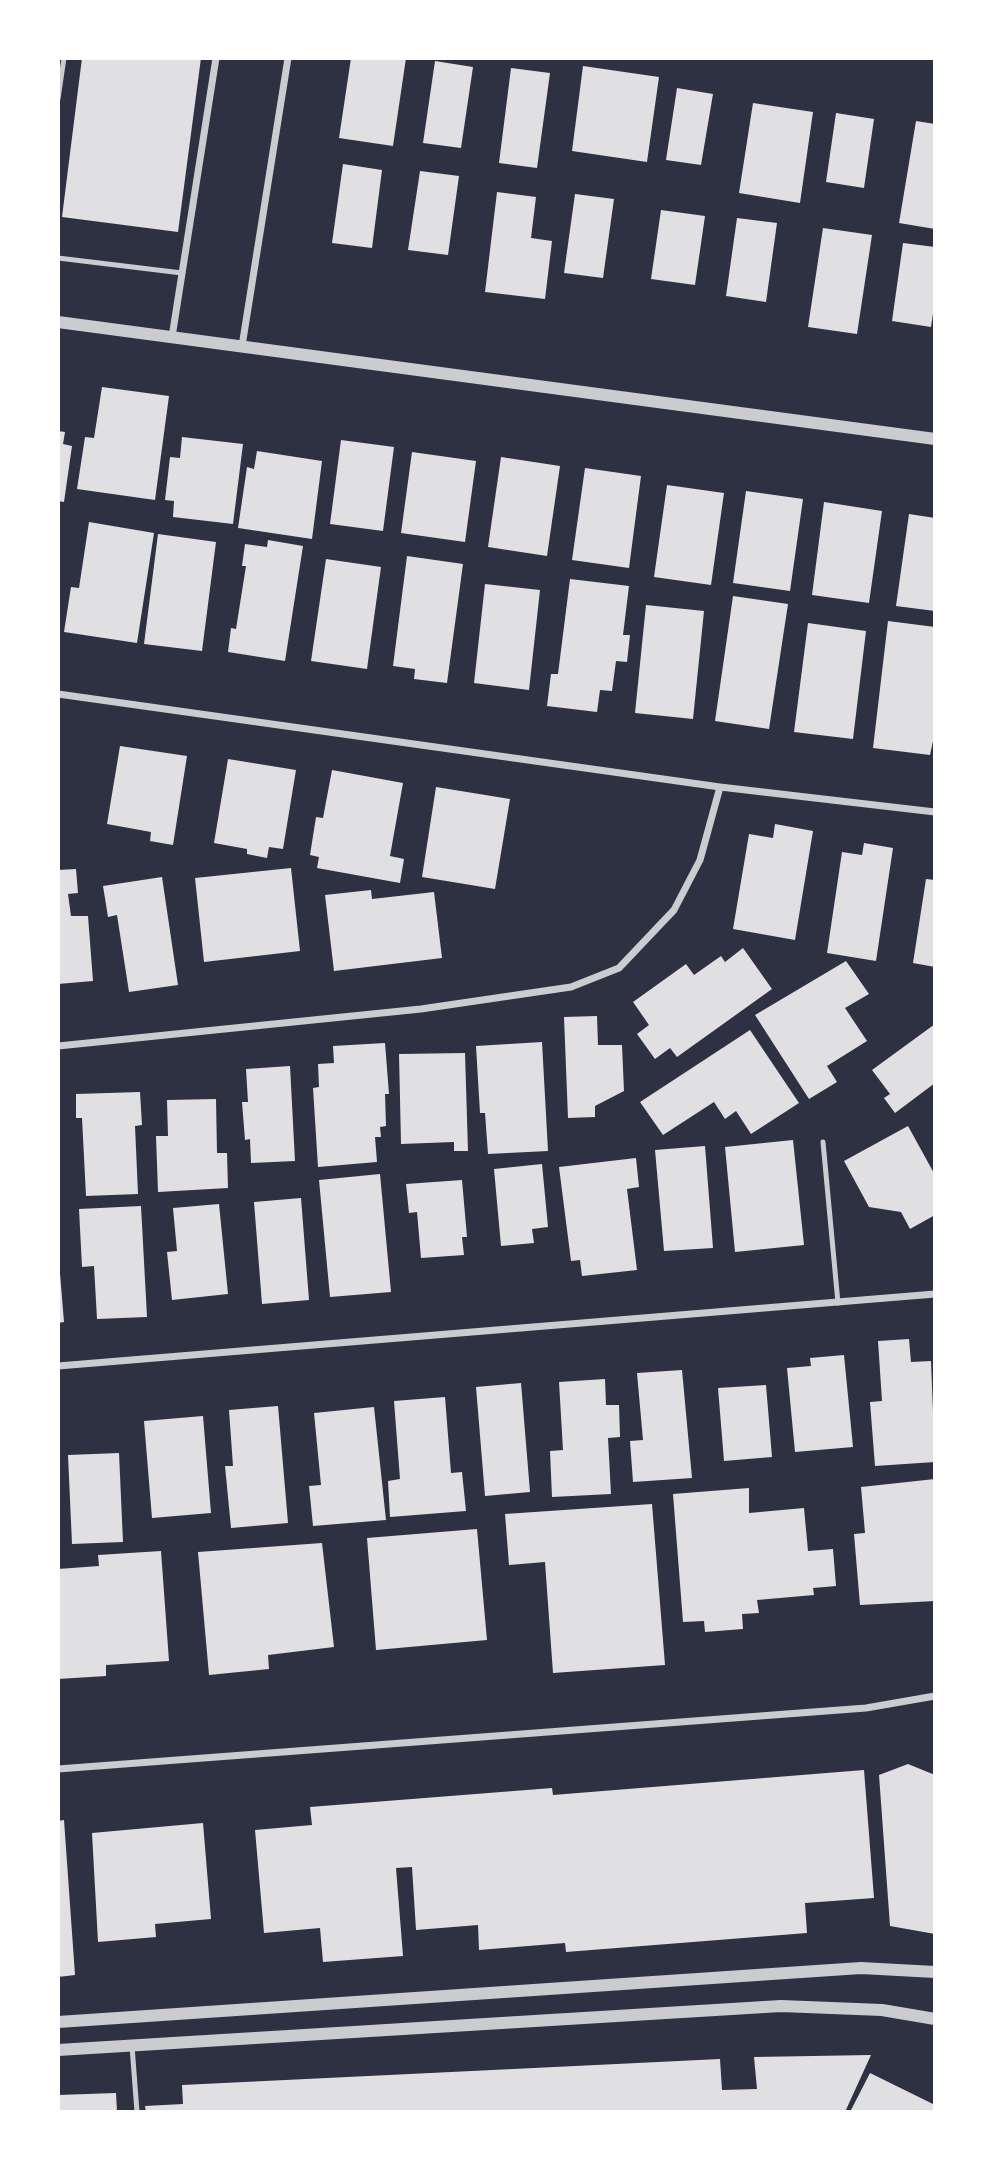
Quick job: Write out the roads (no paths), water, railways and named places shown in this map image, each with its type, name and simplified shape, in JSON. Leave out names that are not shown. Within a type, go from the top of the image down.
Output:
[{"type":"street","points":[[172,337],[216,58]]},
{"type":"street","points":[[242,346],[288,58]]},
{"type":"street","points":[[58,322],[935,439]]},
{"type":"street","points":[[58,694],[720,787],[935,812]]},
{"type":"street","points":[[58,1046],[421,1009],[571,986],[619,968],[674,910],[700,860],[720,787]]},
{"type":"street","points":[[58,1366],[935,1294]]},
{"type":"street","points":[[58,1769],[866,1707],[935,1696]]},
{"type":"street","points":[[58,2022],[861,1968],[935,1972]]},
{"type":"street","points":[[58,2050],[780,2006],[882,2010],[935,2019]]},
{"type":"lane","points":[[58,99],[64,58]]},
{"type":"lane","points":[[58,258],[182,273]]},
{"type":"lane","points":[[823,1142],[838,1303]]},
{"type":"lane","points":[[132,2046],[137,2112]]}]
